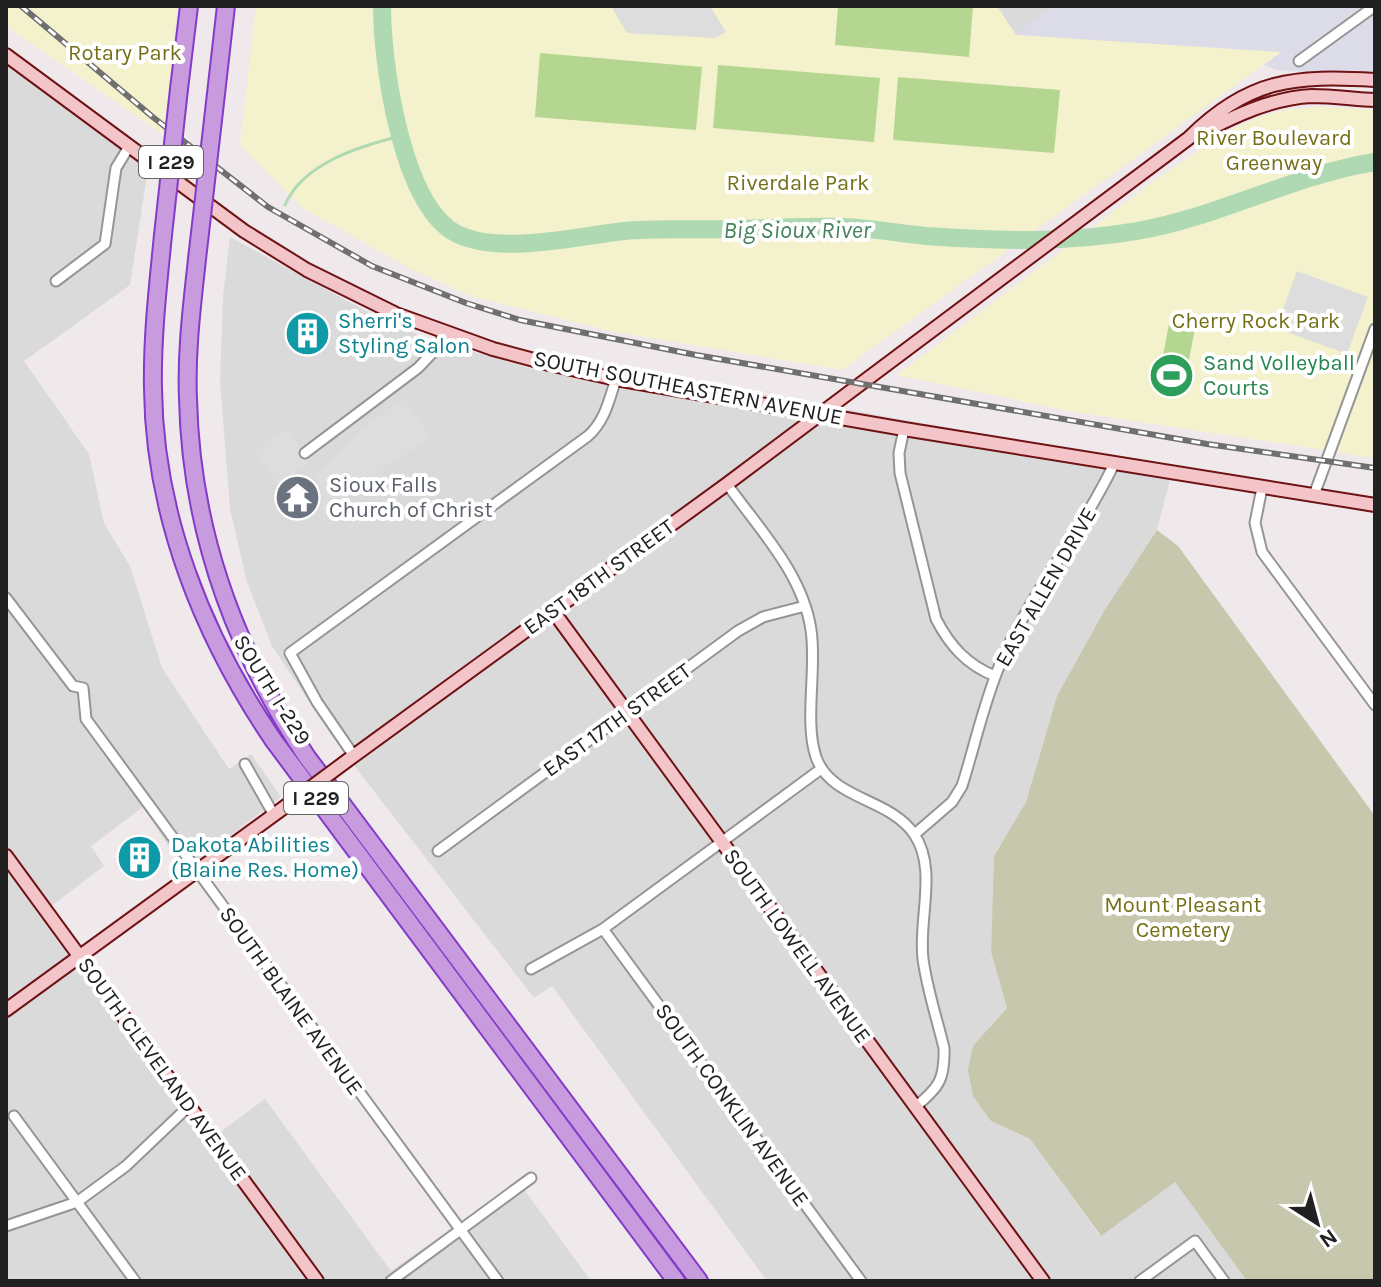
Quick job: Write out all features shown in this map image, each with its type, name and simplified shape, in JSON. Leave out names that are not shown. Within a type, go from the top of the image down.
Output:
[{"type":"highway","name":"SOUTH I-229","points":[[189,6],[163,235],[153,365],[157,444],[170,511],[182,558],[201,609],[223,658],[274,741],[676,1281]]},
{"type":"highway","name":"SOUTH I-229","points":[[226,6],[187,375],[193,466],[206,540],[223,595],[275,707],[307,757],[699,1281]]},
{"type":"street","points":[[1299,61],[1375,6]]},
{"type":"street","name":"SOUTH SOUTHEASTERN AVENUE","points":[[6,55],[280,255],[360,297],[445,332],[549,364],[616,379],[1375,505]]},
{"type":"street","points":[[1189,138],[1226,105],[1270,86],[1317,78],[1375,80]]},
{"type":"street","points":[[1189,138],[1257,107],[1286,99],[1316,96],[1375,100]]},
{"type":"street","name":"EAST 18TH STREET","points":[[6,1010],[727,484],[1189,138]]},
{"type":"street","points":[[56,281],[105,244],[116,168],[130,145]]},
{"type":"street","points":[[1314,495],[1375,329]]},
{"type":"street","points":[[305,453],[418,368],[438,347],[445,332]]},
{"type":"street","points":[[351,758],[290,653],[588,436],[598,427],[604,415],[616,379]]},
{"type":"street","points":[[904,429],[899,453],[900,473],[936,619],[946,640],[962,657],[995,676]]},
{"type":"street","name":"EAST ALLEN DRIVE","points":[[915,834],[952,802],[962,786],[995,676],[1048,574],[1100,492],[1114,464]]},
{"type":"street","points":[[727,484],[800,589],[811,631],[813,740],[821,769],[836,784],[905,822],[922,847],[925,863],[923,957],[944,1048],[944,1063],[937,1088],[915,1107]]},
{"type":"street","points":[[1262,488],[1255,523],[1262,552],[1375,705]]},
{"type":"street","name":"SOUTH BLAINE AVENUE","points":[[6,598],[73,686],[83,688],[86,719],[498,1281]]},
{"type":"street","name":"EAST 17TH STREET","points":[[438,851],[738,631],[763,617],[805,606]]},
{"type":"street","name":"SOUTH LOWELL AVENUE","points":[[553,611],[1043,1281]]},
{"type":"street","points":[[245,764],[274,815]]},
{"type":"street","points":[[531,969],[603,929],[821,769]]},
{"type":"street","name":"SOUTH CLEVELAND AVENUE","points":[[6,856],[317,1281]]},
{"type":"street","name":"SOUTH CONKLIN AVENUE","points":[[603,929],[861,1281]]},
{"type":"street","points":[[6,1226],[77,1202],[126,1166],[189,1106]]},
{"type":"street","points":[[14,1116],[135,1281]]},
{"type":"street","points":[[391,1281],[531,1178]]},
{"type":"street","points":[[1140,1281],[1195,1241],[1224,1281]]},
{"type":"shaded area","points":[[611,6],[710,6],[726,32],[715,38],[627,33]]},
{"type":"shaded area","points":[[997,6],[1056,6],[1015,35]]},
{"type":"shaded area","points":[[1056,6],[1375,6],[1375,77],[1276,70],[1264,65],[1280,53],[1015,35]]},
{"type":"shaded area","points":[[6,58],[149,163],[130,285],[24,361],[89,454],[104,523],[130,566],[162,668],[229,769],[251,754],[281,797],[184,871],[143,807],[91,846],[104,866],[50,907],[216,1135],[265,1099],[391,1271],[518,1181],[591,1281],[6,1281]]},
{"type":"shaded area","points":[[230,237],[366,311],[421,336],[539,371],[548,356],[1173,468],[1157,530],[1104,611],[1057,696],[1026,802],[994,856],[991,952],[1007,1008],[991,1025],[991,1121],[1030,1139],[1100,1236],[1175,1182],[1247,1281],[767,1281],[552,986],[534,998],[339,746],[272,646],[247,582],[230,509],[220,381],[223,296]]},
{"type":"shaded area","points":[[1297,271],[1368,297],[1347,354],[1276,328]]},
{"type":"shaded area","points":[[403,398],[432,437],[366,480],[323,515],[320,509],[325,495],[315,476],[361,429]]},
{"type":"shaded area","points":[[287,429],[310,461],[278,486],[255,450]]},
{"type":"green space","name":"Rotary Park","points":[[6,6],[177,6],[164,135],[6,26]]},
{"type":"green space","name":"Riverdale Park","points":[[256,6],[997,6],[1016,35],[1281,52],[842,370],[614,332],[474,297],[411,269],[303,208],[240,145]]},
{"type":"green space","points":[[838,6],[973,6],[969,57],[835,45]]},
{"type":"green space","points":[[540,53],[702,67],[696,130],[535,117]]},
{"type":"green space","points":[[718,65],[880,78],[874,142],[713,128]]},
{"type":"green space","points":[[898,77],[1060,90],[1054,153],[893,140]]},
{"type":"green space","name":"Cherry Rock Park","points":[[1325,107],[1375,110],[1375,458],[1069,411],[897,375],[1150,184],[1214,140],[1263,116],[1289,109]]},
{"type":"green space","points":[[1170,319],[1196,323],[1184,386],[1158,381]]},
{"type":"green space","name":"Mount Pleasant Cemetery","points":[[1157,530],[1178,546],[1375,816],[1375,1281],[1247,1281],[1175,1182],[1101,1236],[1030,1139],[991,1121],[973,1096],[968,1070],[973,1046],[1007,1008],[991,952],[994,856],[1026,802],[1057,696],[1104,611]]},
{"type":"waterway","name":"Big Sioux River","points":[[382,6],[386,61],[398,128],[420,190],[434,214],[452,231],[469,239],[490,243],[536,243],[637,230],[813,227],[979,239],[1085,238],[1167,225],[1315,176],[1375,162]]},
{"type":"waterway","points":[[285,205],[293,190],[305,178],[334,158],[401,136]]},
{"type":"railway","points":[[21,6],[154,118],[268,207],[372,266],[466,303],[520,320],[696,355],[1207,444],[1375,468]]},
{"type":"place","name":"Sherri's Styling Salon","points":[[307,334]]},
{"type":"place","name":"Sand Volleyball Courts","points":[[1172,376]]},
{"type":"place","name":"Sioux Falls Church of Christ","points":[[298,498]]},
{"type":"place","name":"Dakota Abilities (Blaine Res. Home)","points":[[140,858]]},
{"type":"park label","name":"River Boulevard Greenway","points":[[1274,150]]}]
